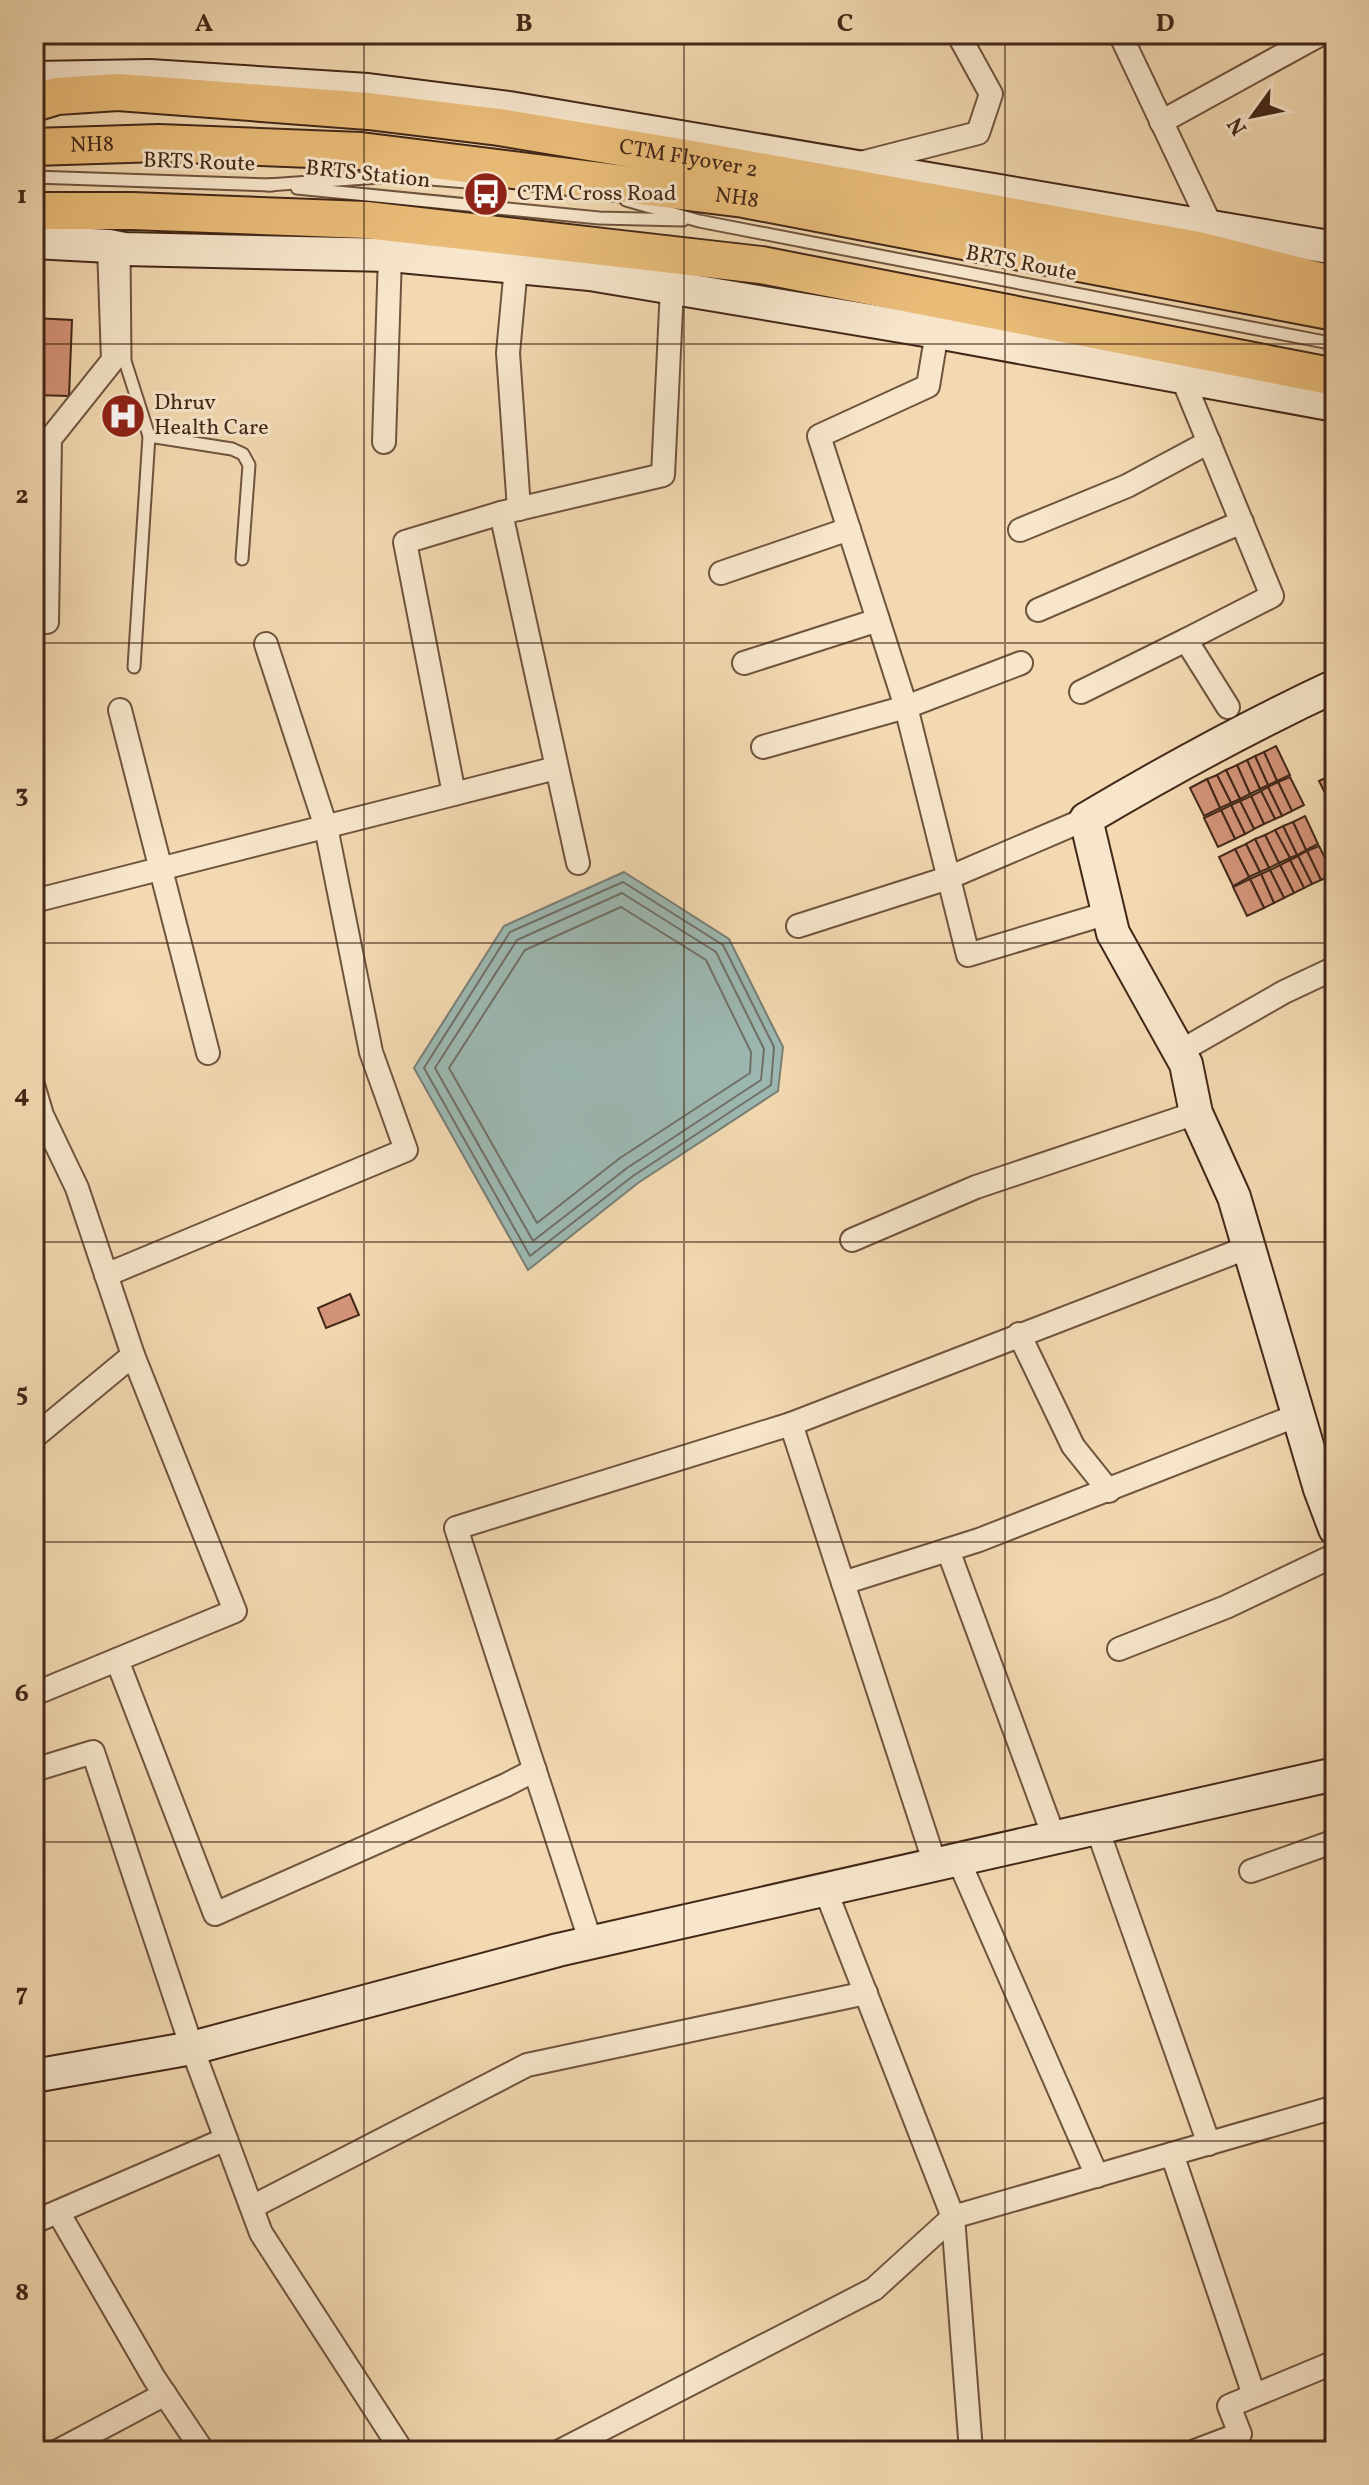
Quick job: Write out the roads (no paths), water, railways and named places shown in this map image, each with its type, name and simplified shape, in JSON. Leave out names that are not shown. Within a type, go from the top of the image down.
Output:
[{"type":"main road","name":"CTM Flyover 2","points":[[34,103],[57,96],[118,92],[368,111],[499,127],[1198,250],[1335,285]]},
{"type":"main road","name":"NH8","points":[[34,147],[159,143],[361,151],[744,199],[1335,312]]},
{"type":"main road","points":[[34,211],[132,211],[366,220],[770,267],[1335,377]]},
{"type":"street","points":[[848,166],[978,133],[991,94],[958,34]]},
{"type":"street","points":[[1120,34],[1212,228]]},
{"type":"street","points":[[1161,122],[1321,34]]},
{"type":"street","points":[[34,78],[150,76],[368,90],[509,108],[1335,248]]},
{"type":"street","points":[[34,242],[116,248],[390,255],[590,274],[937,332],[1335,405]]},
{"type":"street","points":[[47,622],[50,439],[113,360],[116,248]]},
{"type":"street","points":[[384,442],[390,255]]},
{"type":"street","points":[[516,267],[508,353],[510,511],[556,768],[578,863]]},
{"type":"street","points":[[764,303],[770,267]]},
{"type":"street","points":[[454,794],[405,542],[510,511],[663,475],[672,288]]},
{"type":"street","points":[[937,332],[928,386],[819,436],[906,707],[968,955],[1108,913]]},
{"type":"street","points":[[1081,692],[1272,596],[1182,377]]},
{"type":"street","points":[[1020,530],[1127,486],[1209,442]]},
{"type":"street","points":[[1038,610],[1242,522]]},
{"type":"street","points":[[721,573],[849,529]]},
{"type":"street","points":[[744,663],[878,620]]},
{"type":"street","points":[[1186,640],[1228,707]]},
{"type":"street","points":[[106,1275],[406,1150],[371,1052],[326,827],[266,644]]},
{"type":"street","points":[[763,747],[906,707],[1021,663]]},
{"type":"street","points":[[798,926],[948,878],[1086,819],[1174,768],[1335,686]]},
{"type":"street","points":[[120,710],[208,1053]]},
{"type":"street","points":[[34,901],[556,768]]},
{"type":"street","points":[[1086,819],[1113,933],[1186,1064],[1196,1113],[1234,1197],[1320,1489],[1335,1529]]},
{"type":"street","points":[[1179,1052],[1284,992],[1335,968]]},
{"type":"street","points":[[34,1088],[42,1115],[77,1188],[133,1355],[235,1611],[34,1694]]},
{"type":"street","points":[[852,1240],[976,1187],[1196,1113]]},
{"type":"street","points":[[591,1943],[456,1528],[791,1424],[1249,1247]]},
{"type":"street","points":[[1019,1334],[1073,1446],[1109,1491]]},
{"type":"street","points":[[34,1437],[133,1355]]},
{"type":"street","points":[[843,1583],[948,1550],[1109,1491],[1298,1415]]},
{"type":"street","points":[[791,1424],[843,1583],[947,1862],[1097,2176]]},
{"type":"street","points":[[948,1550],[1054,1837]]},
{"type":"street","points":[[1119,1649],[1226,1607],[1335,1555]]},
{"type":"street","points":[[117,1660],[215,1914],[535,1770]]},
{"type":"street","points":[[34,1770],[93,1752],[192,2048],[261,2233],[402,2451]]},
{"type":"street","points":[[34,2076],[192,2048],[591,1943],[1335,1774]]},
{"type":"street","points":[[1097,1828],[1209,2144]]},
{"type":"street","points":[[1251,1871],[1335,1841]]},
{"type":"street","points":[[825,1889],[953,2217],[971,2451]]},
{"type":"street","points":[[252,2207],[527,2065],[866,1993]]},
{"type":"street","points":[[560,2451],[874,2289],[953,2217],[1335,2107]]},
{"type":"street","points":[[34,2222],[226,2139]]},
{"type":"street","points":[[1172,2154],[1254,2395]]},
{"type":"street","points":[[58,2212],[165,2394],[203,2451]]},
{"type":"street","points":[[1195,2451],[1240,2434],[1229,2406],[1335,2362]]},
{"type":"street","points":[[58,2451],[165,2394]]},
{"type":"lane","name":"BRTS Station","points":[[268,185],[394,176],[473,182]]},
{"type":"lane","name":"BRTS Route","points":[[34,177],[268,185]]},
{"type":"lane","name":"BRTS Station","points":[[268,185],[599,218],[699,221]]},
{"type":"lane","points":[[584,191],[599,193]]},
{"type":"lane","points":[[614,197],[699,221]]},
{"type":"lane","name":"BRTS Route","points":[[699,221],[1335,344]]},
{"type":"lane","points":[[116,248],[125,361],[149,436],[134,667]]},
{"type":"lane","points":[[149,436],[219,446],[243,454],[249,465],[242,559]]},
{"type":"water","points":[[624,872],[729,939],[783,1047],[778,1091],[638,1183],[528,1270],[414,1068],[504,926]]},
{"type":"place","name":"CTM Cross Road","points":[[486,194]]},
{"type":"place","name":"Dhruv Health Care","points":[[123,416]]}]
